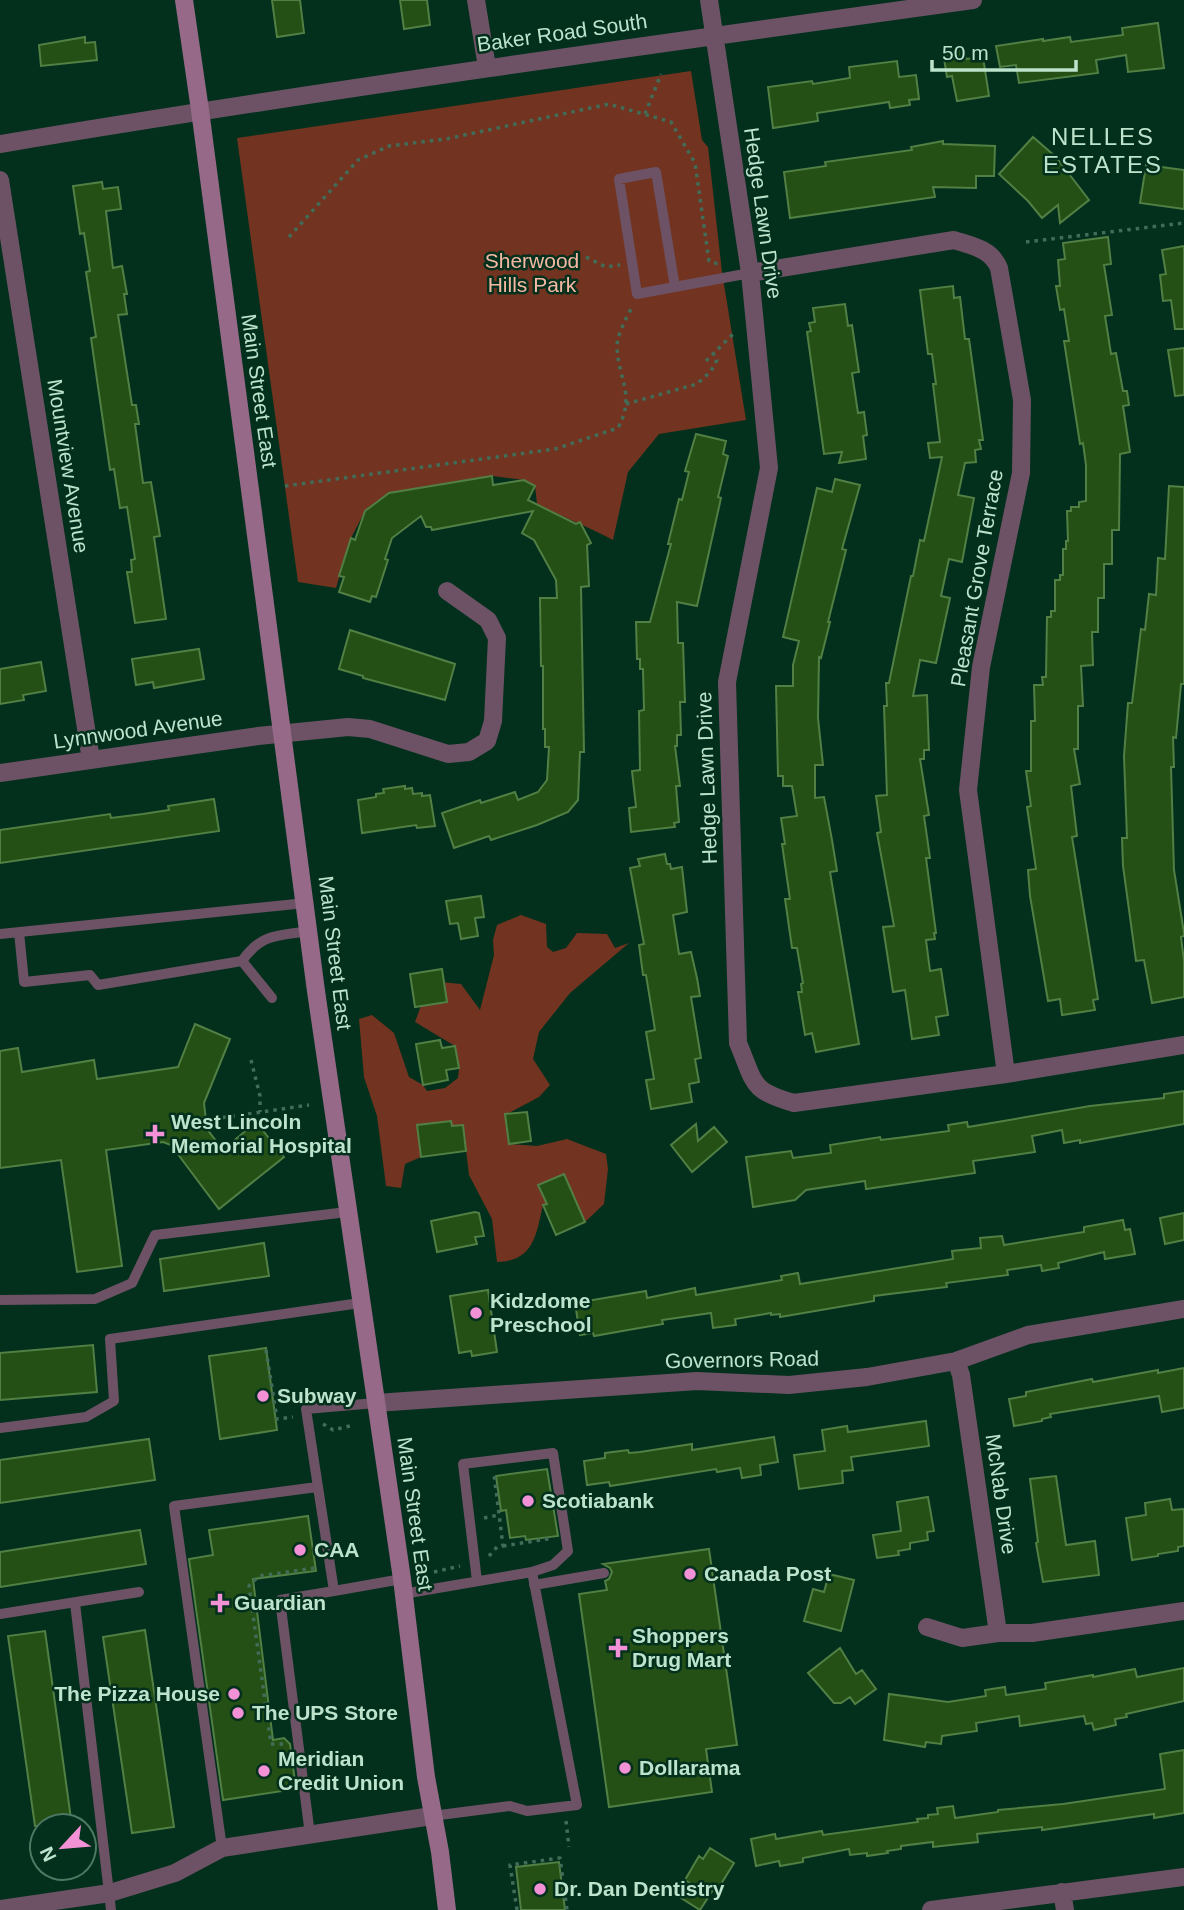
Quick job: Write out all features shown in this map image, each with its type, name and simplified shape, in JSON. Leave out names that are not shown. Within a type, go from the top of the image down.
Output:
[{"type":"main road","name":"Main Street East","points":[[184,0],[347,1212],[447,1910]]},
{"type":"street","points":[[476,0],[487,67]]},
{"type":"street","name":"Hedge Lawn Drive","points":[[709,0],[750,274],[769,467],[727,682],[738,1043],[759,1090],[769,1096],[794,1103],[1006,1074],[1184,1045]]},
{"type":"street","name":"Baker Road South","points":[[0,144],[200,110],[487,67],[973,0]]},
{"type":"street","name":"Mountview Avenue","points":[[0,180],[91,760]]},
{"type":"street","name":"Pleasant Grove Terrace","points":[[750,274],[954,240],[985,250],[995,259],[999,268],[1022,400],[1021,473],[981,667],[968,790],[1006,1074]]},
{"type":"street","name":"Lynnwood Avenue","points":[[0,773],[348,727],[448,754],[469,752],[487,741],[493,721],[498,638],[488,620],[447,591]]},
{"type":"street","name":"Governors Road","points":[[376,1403],[697,1381],[789,1385],[867,1377],[956,1361],[1028,1335],[1184,1309]]},
{"type":"street","name":"McNab Drive","points":[[956,1361],[961,1375],[998,1633]]},
{"type":"street","points":[[927,1627],[962,1638],[998,1633],[1032,1633],[1184,1611]]},
{"type":"street","points":[[0,1909],[111,1901],[175,1873],[222,1848],[432,1816]]},
{"type":"street","points":[[931,1910],[1063,1901],[1184,1877]]},
{"type":"lane","points":[[675,287],[656,173],[619,178],[638,293],[675,287],[750,274]]},
{"type":"lane","points":[[0,934],[306,903]]},
{"type":"lane","points":[[19,932],[24,982],[90,975],[98,985],[242,961],[253,945],[268,937],[309,931]]},
{"type":"lane","points":[[242,961],[272,998]]},
{"type":"lane","points":[[0,1300],[95,1299],[132,1283],[155,1235],[347,1212]]},
{"type":"lane","points":[[0,1428],[86,1417],[114,1401],[110,1339],[360,1303]]},
{"type":"lane","points":[[334,1591],[306,1409],[376,1403]]},
{"type":"lane","points":[[310,1835],[280,1600],[334,1591],[477,1581],[532,1572],[553,1565],[568,1550],[554,1454],[463,1464],[477,1581]]},
{"type":"lane","points":[[222,1848],[174,1506],[317,1487]]},
{"type":"lane","points":[[432,1816],[510,1806],[527,1811],[577,1805],[532,1572]]},
{"type":"lane","points":[[534,1585],[604,1573]]},
{"type":"lane","points":[[0,1614],[139,1592]]},
{"type":"lane","points":[[75,1604],[111,1901]]},
{"type":"path","points":[[645,114],[661,74]]},
{"type":"path","points":[[289,237],[358,160],[389,146],[446,139],[609,104],[671,122],[695,163],[709,261],[725,267]]},
{"type":"path","points":[[1026,242],[1184,223]]},
{"type":"path","points":[[586,257],[606,267],[632,263]]},
{"type":"path","points":[[285,486],[555,449],[618,428],[625,415],[626,387],[616,345],[638,293]]},
{"type":"path","points":[[706,361],[734,333]]},
{"type":"path","points":[[625,404],[697,384],[711,371],[717,360],[713,353]]},
{"type":"path","points":[[251,1060],[260,1096],[260,1112]]},
{"type":"path","points":[[206,1120],[309,1105]]},
{"type":"path","points":[[266,1350],[277,1419],[293,1417]]},
{"type":"path","points":[[322,1424],[333,1430],[354,1425]]},
{"type":"path","points":[[503,1546],[493,1474],[505,1472]]},
{"type":"path","points":[[491,1517],[499,1516]]},
{"type":"path","points":[[489,1556],[497,1547],[562,1537]]},
{"type":"path","points":[[431,1573],[466,1564]]},
{"type":"path","points":[[564,1807],[569,1847]]},
{"type":"path","points":[[517,1910],[510,1865],[560,1858],[567,1910]]},
{"type":"green space","name":"Sherwood Hills Park","points":[[691,71],[702,140],[708,147],[722,272],[746,420],[659,434],[628,472],[613,540],[537,504],[535,486],[524,480],[492,476],[389,493],[365,511],[351,538],[336,588],[298,582],[237,138]]},
{"type":"green space","points":[[521,915],[546,924],[547,947],[553,952],[566,948],[577,933],[607,934],[615,948],[629,943],[570,993],[539,1032],[533,1059],[550,1085],[539,1097],[505,1115],[509,1144],[537,1146],[567,1139],[606,1154],[608,1169],[604,1204],[585,1222],[564,1174],[539,1185],[547,1204],[543,1205],[531,1244],[519,1257],[497,1262],[492,1219],[469,1175],[463,1125],[452,1126],[451,1121],[417,1125],[421,1157],[405,1164],[401,1188],[386,1186],[377,1116],[364,1077],[359,1019],[372,1015],[394,1033],[409,1077],[423,1085],[427,1091],[445,1088],[458,1078],[455,1046],[415,1022],[430,981],[461,984],[480,1010],[494,955],[493,940],[497,925]]},
{"type":"building","points":[[272,0],[300,0],[304,33],[277,37]]},
{"type":"building","points":[[400,0],[427,0],[430,25],[404,29]]},
{"type":"building","points":[[1158,23],[1164,68],[1128,72],[1126,55],[1096,60],[1098,73],[1019,83],[1016,65],[1000,67],[996,46],[1043,39],[1070,37],[1071,42],[1123,35],[1122,28]]},
{"type":"building","points":[[85,37],[85,43],[95,42],[97,60],[41,66],[39,45]]},
{"type":"building","points":[[964,48],[966,59],[983,57],[989,96],[957,101],[952,76],[947,77],[943,52]]},
{"type":"building","points":[[897,61],[899,77],[916,75],[919,99],[909,100],[910,105],[890,108],[889,102],[817,113],[818,121],[773,128],[768,87],[850,78],[849,67]]},
{"type":"building","points":[[1033,137],[1056,157],[1089,200],[1060,223],[1058,205],[1042,218],[999,174]]},
{"type":"building","points":[[943,141],[943,144],[995,146],[994,176],[976,176],[976,188],[933,187],[935,197],[790,218],[784,172],[826,166],[825,162],[912,150],[911,147]]},
{"type":"building","points":[[1146,165],[1184,170],[1184,209],[1140,203]]},
{"type":"building","points":[[102,182],[103,189],[118,187],[121,209],[106,211],[113,268],[122,266],[127,294],[124,294],[127,314],[118,315],[132,405],[136,405],[139,424],[135,424],[143,483],[151,482],[160,536],[154,537],[166,619],[135,623],[127,572],[132,572],[131,560],[135,559],[127,507],[120,508],[114,469],[110,470],[91,338],[96,337],[86,272],[90,271],[84,233],[80,234],[73,186]]},
{"type":"building","points":[[1108,237],[1111,264],[1104,265],[1112,315],[1105,316],[1111,354],[1116,353],[1123,391],[1127,391],[1129,405],[1123,406],[1130,452],[1120,454],[1119,530],[1112,530],[1112,564],[1104,564],[1104,598],[1098,598],[1098,632],[1092,632],[1093,665],[1081,666],[1083,706],[1078,706],[1078,749],[1074,749],[1080,784],[1071,786],[1077,836],[1072,837],[1098,999],[1093,1000],[1095,1010],[1062,1015],[1060,999],[1048,1001],[1030,896],[1028,870],[1036,869],[1027,807],[1031,806],[1026,771],[1031,771],[1031,721],[1035,721],[1034,685],[1043,685],[1042,677],[1046,677],[1047,617],[1051,617],[1051,611],[1055,611],[1055,580],[1060,580],[1060,575],[1063,575],[1063,549],[1066,549],[1068,541],[1067,511],[1071,511],[1071,507],[1079,507],[1079,502],[1086,501],[1083,443],[1080,444],[1064,341],[1069,341],[1064,309],[1060,310],[1056,286],[1060,286],[1058,260],[1065,259],[1063,243]]},
{"type":"building","points":[[1184,246],[1184,329],[1175,329],[1171,300],[1163,301],[1160,275],[1166,274],[1162,250]]},
{"type":"building","points":[[953,286],[954,298],[960,297],[965,339],[969,339],[983,440],[979,440],[981,449],[975,450],[976,462],[965,463],[958,495],[974,498],[962,562],[949,559],[941,596],[950,598],[936,663],[920,660],[913,696],[927,695],[929,750],[924,750],[924,759],[920,759],[929,815],[924,816],[930,858],[926,858],[936,933],[935,939],[926,940],[930,971],[941,969],[948,1015],[936,1017],[939,1035],[912,1039],[905,990],[893,992],[883,927],[894,926],[877,833],[881,832],[876,796],[887,795],[884,706],[887,706],[886,683],[889,683],[911,576],[920,540],[924,541],[942,457],[930,458],[928,443],[940,442],[933,384],[936,384],[932,354],[928,354],[920,290]]},
{"type":"building","points":[[845,304],[848,326],[852,325],[859,372],[852,373],[858,413],[864,412],[867,435],[863,436],[866,459],[839,463],[842,452],[824,454],[807,332],[811,331],[809,323],[815,322],[813,308]]},
{"type":"building","points":[[1184,348],[1184,395],[1175,396],[1168,350]]},
{"type":"building","points":[[696,434],[726,441],[723,454],[728,456],[697,606],[677,602],[678,643],[683,643],[685,702],[680,702],[681,735],[677,735],[675,746],[680,786],[676,786],[679,822],[674,823],[675,827],[631,832],[629,808],[636,807],[632,771],[640,770],[639,711],[644,710],[643,669],[640,669],[640,659],[637,659],[636,622],[650,622],[671,544],[668,544],[679,499],[682,500],[689,472],[685,471]]},
{"type":"building","points":[[492,476],[493,485],[524,480],[535,486],[528,500],[576,524],[580,522],[591,543],[587,545],[589,586],[581,587],[584,752],[580,752],[578,800],[568,812],[491,840],[489,836],[454,848],[442,813],[515,792],[518,800],[538,792],[547,780],[549,747],[545,747],[543,729],[540,598],[557,598],[556,580],[534,540],[522,533],[533,511],[432,530],[431,527],[426,527],[421,516],[392,538],[376,597],[372,596],[370,602],[339,592],[344,577],[339,576],[351,538],[355,540],[365,511],[389,493]]},
{"type":"building","points":[[835,479],[860,485],[842,549],[846,550],[821,658],[819,657],[818,718],[823,765],[815,765],[815,798],[824,797],[832,840],[837,871],[830,872],[859,1044],[816,1052],[812,1033],[805,1035],[798,992],[802,992],[803,983],[797,948],[792,948],[785,899],[790,899],[781,818],[797,816],[792,786],[783,786],[783,776],[778,776],[776,686],[793,686],[793,665],[799,641],[783,637],[817,488],[832,492]]},
{"type":"building","points":[[1169,486],[1184,487],[1184,684],[1181,684],[1176,738],[1173,737],[1174,767],[1171,767],[1174,870],[1184,933],[1181,937],[1184,997],[1152,1003],[1144,960],[1136,961],[1123,866],[1122,838],[1127,838],[1124,756],[1128,703],[1132,703],[1141,629],[1145,630],[1149,594],[1156,595],[1158,558],[1165,559]]},
{"type":"building","points":[[350,630],[455,664],[445,700],[339,669]]},
{"type":"building","points":[[199,649],[204,679],[154,688],[153,682],[136,685],[132,659]]},
{"type":"building","points":[[41,662],[46,691],[23,695],[24,700],[0,704],[0,669]]},
{"type":"building","points":[[405,786],[405,789],[412,788],[413,794],[430,795],[435,826],[417,828],[416,825],[362,833],[358,800],[376,797],[376,794],[384,793],[383,789]]},
{"type":"building","points":[[214,799],[219,831],[0,863],[0,830],[110,814],[111,818],[143,814],[169,810],[168,806]]},
{"type":"building","points":[[665,854],[671,869],[682,867],[687,912],[673,915],[679,954],[691,952],[697,978],[700,996],[691,997],[701,1058],[695,1059],[699,1082],[689,1084],[692,1102],[651,1109],[646,1080],[654,1079],[646,1032],[655,1030],[646,975],[643,975],[639,945],[644,944],[630,868],[640,866],[638,859]]},
{"type":"building","points":[[481,896],[484,917],[475,918],[478,936],[461,939],[458,923],[450,924],[446,901]]},
{"type":"building","points":[[442,969],[447,1002],[415,1007],[410,974]]},
{"type":"building","points":[[195,1024],[230,1039],[204,1103],[207,1129],[223,1150],[256,1122],[284,1157],[219,1209],[171,1145],[163,1142],[106,1150],[122,1266],[77,1272],[61,1160],[0,1168],[0,1051],[18,1048],[22,1072],[94,1060],[97,1079],[178,1067]]},
{"type":"building","points":[[440,1040],[442,1048],[455,1046],[459,1068],[446,1070],[448,1080],[423,1085],[416,1044]]},
{"type":"building","points":[[1184,1091],[1184,1124],[1080,1143],[1080,1140],[1064,1143],[1062,1130],[1032,1136],[1035,1152],[973,1161],[975,1173],[866,1189],[865,1181],[806,1190],[795,1200],[753,1207],[746,1157],[791,1151],[793,1158],[831,1153],[830,1145],[880,1137],[881,1140],[949,1131],[948,1125],[967,1122],[968,1127],[1090,1106],[1164,1098],[1164,1094]]},
{"type":"building","points":[[527,1112],[531,1141],[509,1144],[505,1114]]},
{"type":"building","points":[[451,1121],[452,1126],[463,1125],[466,1151],[421,1157],[417,1125]]},
{"type":"building","points":[[696,1124],[698,1141],[714,1127],[727,1142],[692,1172],[671,1145]]},
{"type":"building","points":[[564,1174],[585,1222],[556,1235],[538,1185]]},
{"type":"building","points":[[479,1213],[484,1236],[475,1237],[477,1244],[437,1252],[431,1221]]},
{"type":"building","points":[[1184,1213],[1184,1240],[1165,1244],[1160,1218]]},
{"type":"building","points":[[1123,1220],[1125,1230],[1130,1229],[1135,1254],[1105,1259],[1104,1252],[1058,1263],[1059,1268],[1042,1271],[1041,1265],[1007,1270],[1008,1275],[946,1283],[947,1287],[874,1296],[874,1301],[780,1317],[780,1314],[771,1313],[735,1319],[736,1325],[713,1328],[711,1313],[662,1320],[663,1324],[594,1336],[593,1333],[580,1335],[575,1303],[646,1291],[647,1298],[695,1288],[696,1295],[782,1280],[781,1276],[798,1273],[800,1284],[953,1259],[952,1251],[981,1248],[980,1238],[1002,1236],[1004,1245],[1084,1232],[1084,1227]]},
{"type":"building","points":[[264,1243],[269,1276],[164,1291],[160,1259]]},
{"type":"building","points":[[488,1290],[497,1352],[472,1356],[471,1351],[459,1353],[450,1296]]},
{"type":"building","points":[[93,1345],[97,1392],[0,1400],[0,1353]]},
{"type":"building","points":[[266,1348],[277,1430],[220,1439],[209,1356]]},
{"type":"building","points":[[1184,1368],[1184,1408],[1162,1412],[1159,1396],[1050,1414],[1051,1417],[1042,1421],[1014,1426],[1009,1399],[1026,1396],[1026,1392],[1092,1379],[1093,1382]]},
{"type":"building","points":[[926,1421],[929,1446],[851,1457],[853,1470],[842,1471],[843,1483],[799,1489],[794,1455],[825,1451],[822,1430],[847,1426],[848,1432]]},
{"type":"building","points":[[774,1437],[778,1462],[760,1465],[761,1475],[742,1478],[740,1468],[717,1472],[716,1469],[610,1486],[609,1482],[587,1485],[584,1461],[605,1458],[605,1453],[628,1450],[629,1453],[640,1452],[692,1444],[692,1450]]},
{"type":"building","points":[[149,1439],[155,1480],[0,1503],[0,1460]]},
{"type":"building","name":"Scotiabank","points":[[547,1469],[558,1536],[526,1540],[525,1536],[510,1538],[506,1510],[501,1511],[496,1476]]},
{"type":"building","points":[[1056,1476],[1066,1545],[1095,1541],[1099,1575],[1043,1582],[1030,1479]]},
{"type":"building","points":[[928,1497],[934,1531],[927,1532],[928,1540],[910,1543],[910,1549],[898,1551],[899,1555],[877,1558],[873,1535],[901,1531],[897,1502]]},
{"type":"building","points":[[1170,1499],[1172,1510],[1184,1509],[1184,1546],[1178,1547],[1178,1551],[1132,1560],[1126,1518],[1146,1515],[1145,1503]]},
{"type":"building","points":[[308,1516],[316,1571],[253,1579],[273,1740],[284,1738],[290,1744],[296,1789],[223,1800],[189,1559],[213,1555],[209,1530]]},
{"type":"building","points":[[140,1530],[146,1564],[0,1587],[0,1552]]},
{"type":"building","points":[[709,1549],[737,1745],[706,1749],[712,1792],[609,1807],[579,1594],[607,1590],[605,1581],[612,1572],[603,1564]]},
{"type":"building","points":[[829,1574],[854,1580],[841,1631],[804,1621],[813,1589],[824,1592]]},
{"type":"building","points":[[145,1630],[174,1827],[132,1833],[103,1637]]},
{"type":"building","points":[[45,1631],[70,1812],[33,1812],[8,1636]]},
{"type":"building","points":[[840,1648],[856,1674],[862,1670],[876,1689],[855,1704],[850,1697],[841,1703],[834,1703],[808,1673]]},
{"type":"building","points":[[1184,1668],[1184,1701],[1126,1714],[1127,1717],[1115,1719],[1116,1725],[1094,1730],[1092,1723],[1086,1724],[1084,1716],[1020,1726],[1019,1716],[976,1723],[977,1731],[942,1736],[941,1744],[926,1742],[925,1747],[884,1740],[889,1694],[948,1702],[986,1696],[985,1690],[1005,1687],[1006,1695],[1046,1689],[1045,1683],[1093,1675],[1135,1669],[1137,1677]]},
{"type":"building","points":[[1184,1750],[1184,1813],[1154,1818],[1154,1814],[1042,1830],[1042,1827],[977,1834],[978,1842],[933,1847],[933,1842],[901,1846],[901,1849],[887,1851],[888,1853],[867,1856],[867,1853],[850,1855],[849,1849],[803,1858],[803,1862],[780,1866],[779,1861],[756,1866],[751,1839],[775,1834],[776,1839],[822,1831],[823,1835],[918,1822],[917,1819],[938,1814],[937,1808],[953,1806],[955,1818],[1165,1789],[1160,1754]]},
{"type":"building","points":[[710,1848],[734,1863],[716,1892],[713,1890],[700,1910],[681,1898],[690,1883],[685,1880],[699,1856],[703,1859]]},
{"type":"building","name":"Dr. Dan Dentistry","points":[[559,1862],[565,1910],[521,1910],[516,1867]]},
{"type":"place","name":"West Lincoln Memorial Hospital","points":[[155,1134]]},
{"type":"place","name":"Kidzdome Preschool","points":[[476,1313]]},
{"type":"place","name":"Subway","points":[[263,1396]]},
{"type":"place","name":"Scotiabank","points":[[528,1501]]},
{"type":"place","name":"CAA","points":[[300,1550]]},
{"type":"place","name":"Canada Post","points":[[690,1574]]},
{"type":"place","name":"Guardian","points":[[220,1603]]},
{"type":"place","name":"Shoppers Drug Mart","points":[[618,1648]]},
{"type":"place","name":"The Pizza House","points":[[234,1694]]},
{"type":"place","name":"The UPS Store","points":[[238,1713]]},
{"type":"place","name":"Dollarama","points":[[625,1768]]},
{"type":"place","name":"Meridian Credit Union","points":[[264,1771]]},
{"type":"place","name":"Dr. Dan Dentistry","points":[[540,1889]]},
{"type":"district","name":"NELLES ESTATES","points":[[1103,151]]}]
